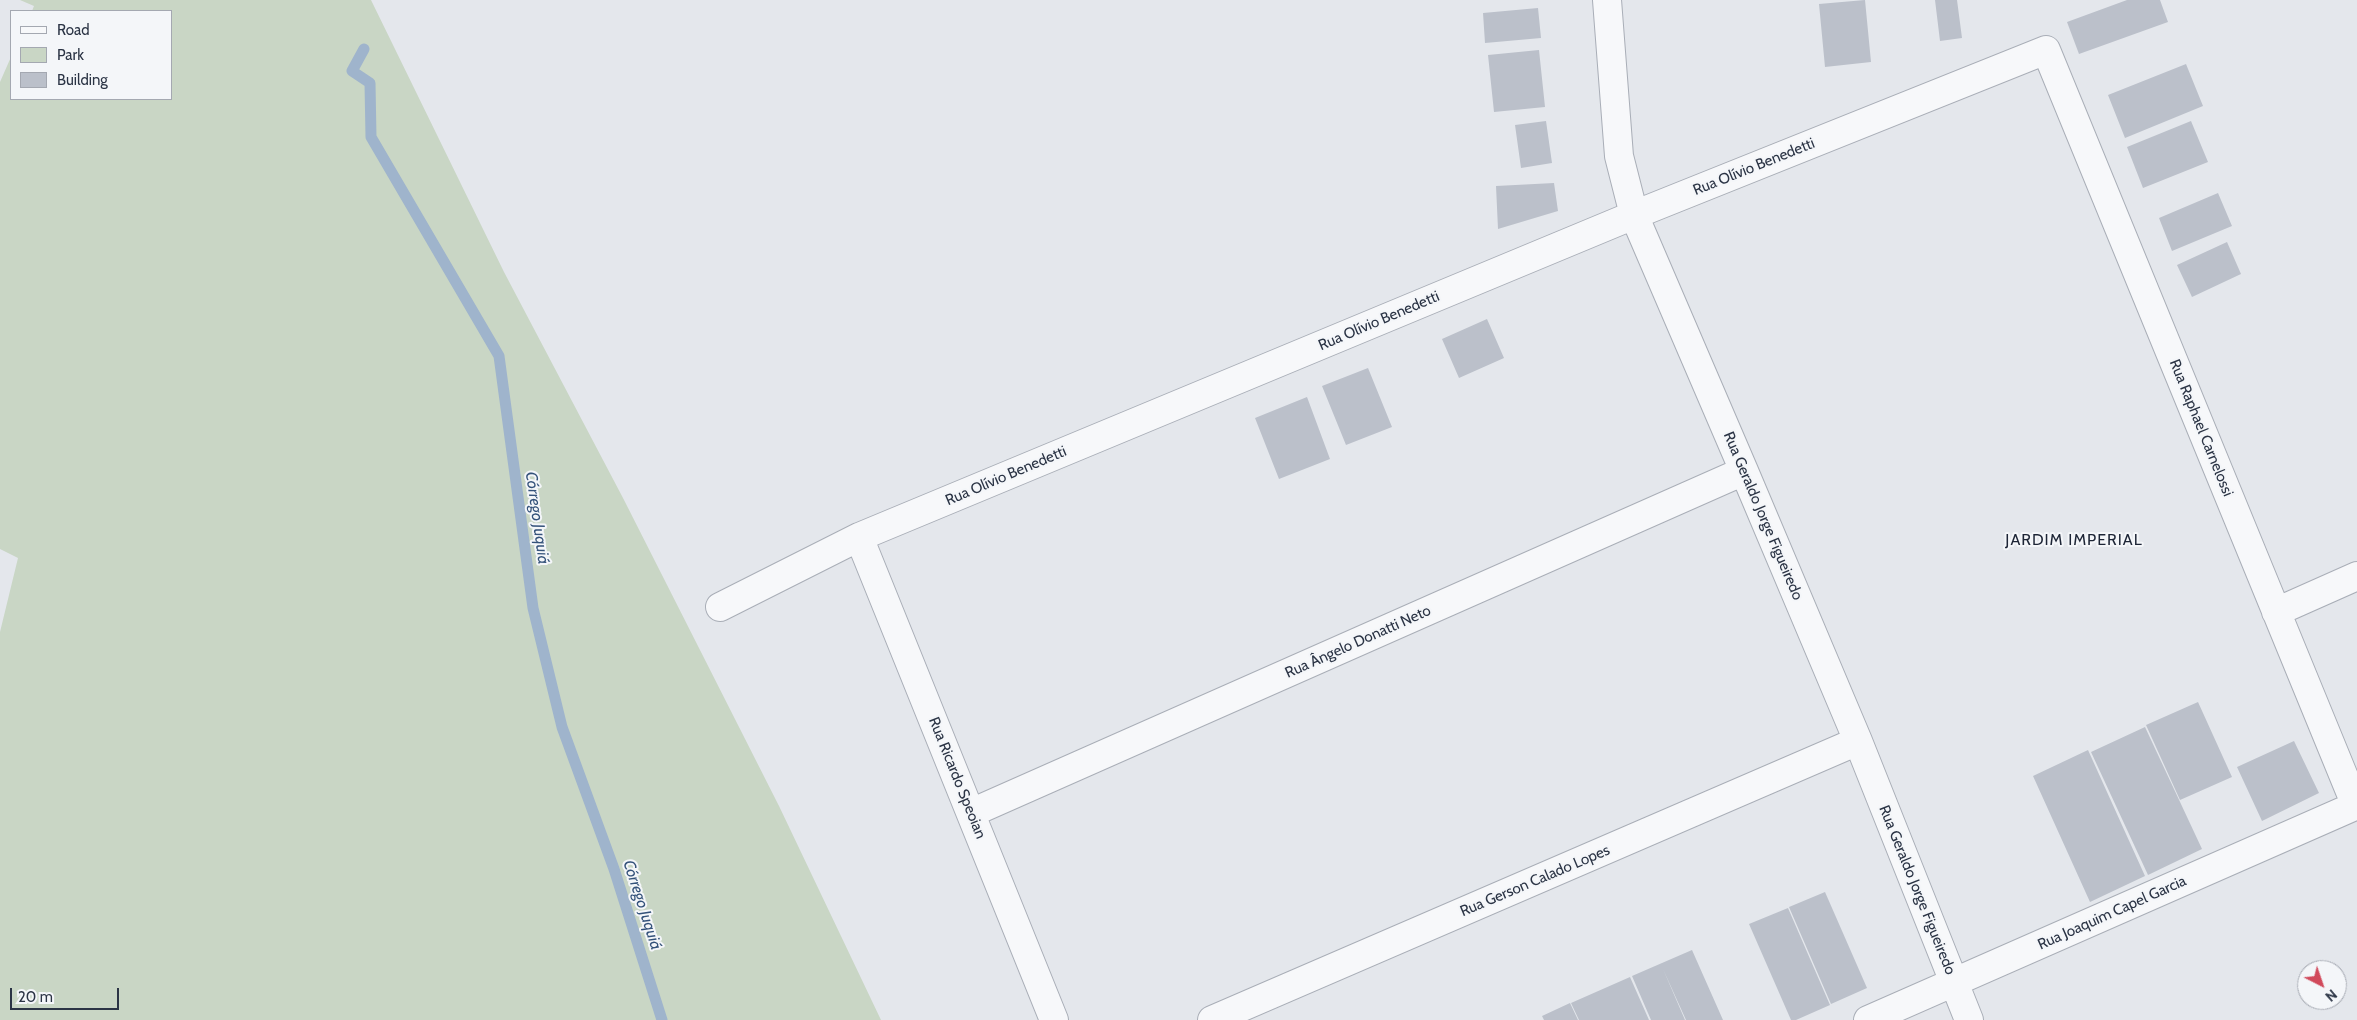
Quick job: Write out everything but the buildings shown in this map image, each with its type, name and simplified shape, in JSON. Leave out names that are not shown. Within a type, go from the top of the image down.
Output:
[{"type":"street","name":"Rua Geraldo Jorge Figueiredo","points":[[1607,0],[1619,156],[1634,215],[1858,741],[1969,1020]]},
{"type":"street","name":"Rua Olívio Benedetti","points":[[720,607],[859,537],[1634,215],[2046,50]]},
{"type":"street","name":"Rua Raphael Carnelossi","points":[[2046,50],[2356,806]]},
{"type":"street","name":"Rua Ângelo Donatti Neto","points":[[971,814],[1744,471]]},
{"type":"street","name":"Rua Ricardo Speoian","points":[[859,537],[1054,1020]]},
{"type":"street","points":[[2276,612],[2357,576]]},
{"type":"street","name":"Rua Gerson Calado Lopes","points":[[1212,1020],[1858,741]]},
{"type":"street","name":"Rua Joaquim Capel Garcia","points":[[1868,1020],[2356,806]]},
{"type":"green space","points":[[20,0],[371,0],[504,272],[623,498],[779,806],[881,1020],[0,1020],[0,632],[18,558],[0,549],[0,82],[10,59],[10,100],[172,100],[172,10],[32,10],[34,6]]},
{"type":"waterway","name":"Córrego Juquiá","points":[[364,49],[352,71],[370,83],[371,137],[499,356],[533,608],[562,727],[614,869],[662,1020]]},
{"type":"district","name":"JARDIM IMPERIAL","points":[[2074,540]]}]
